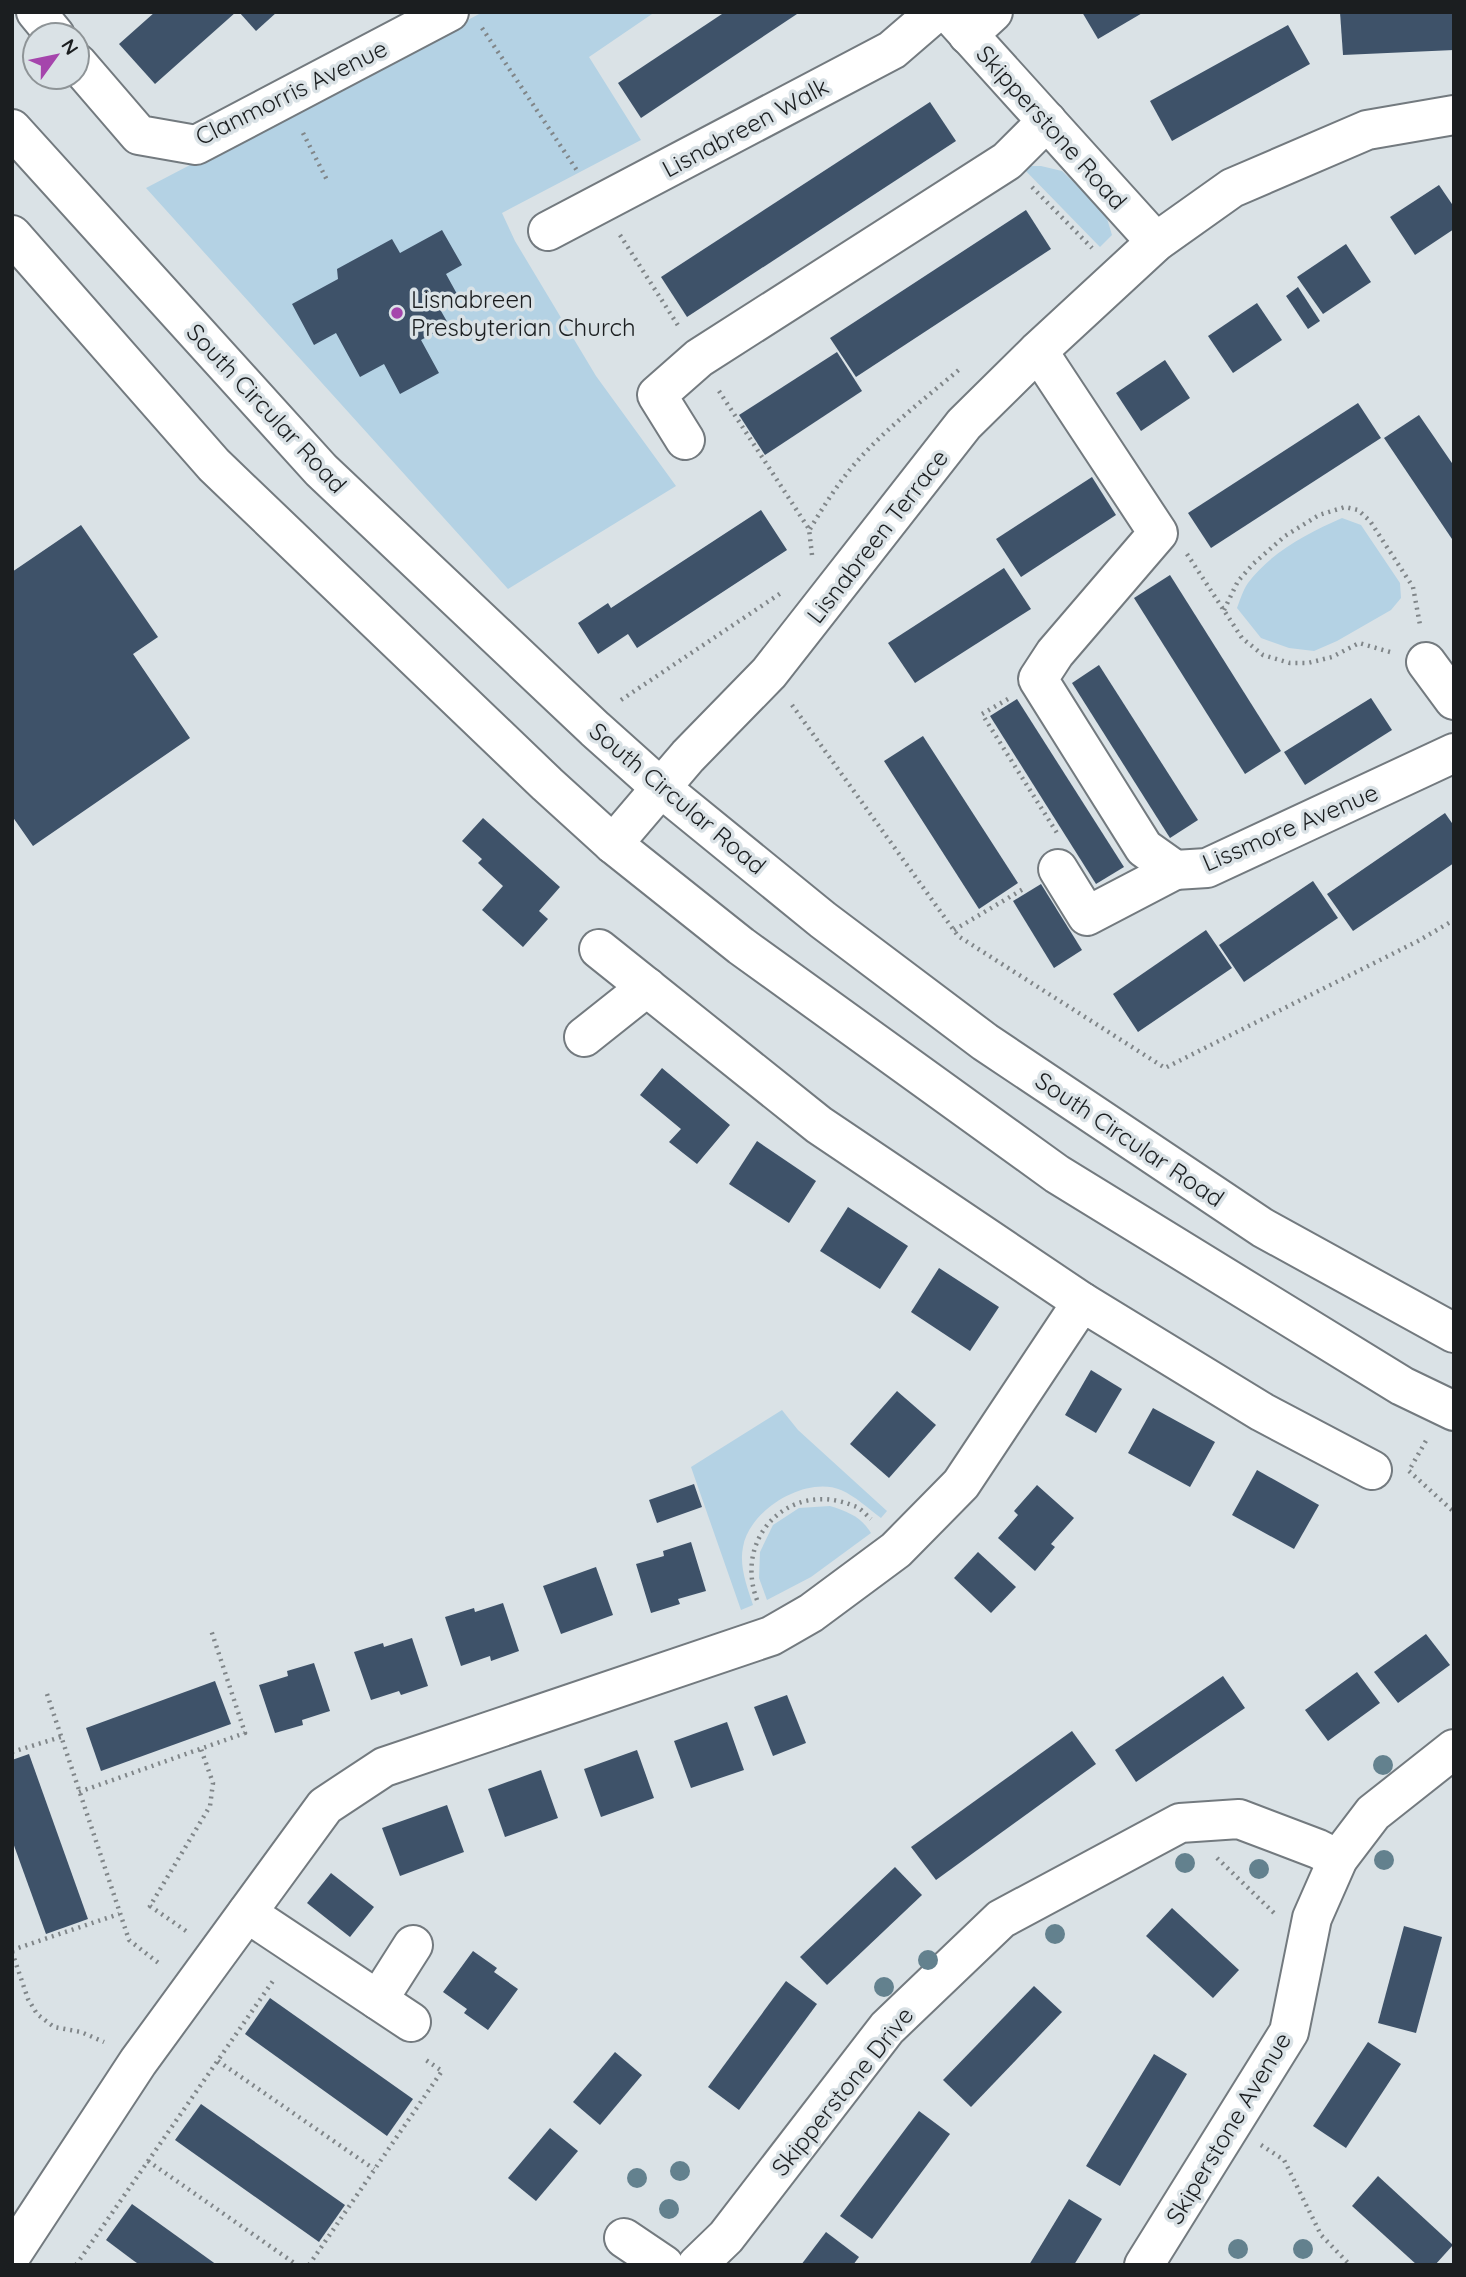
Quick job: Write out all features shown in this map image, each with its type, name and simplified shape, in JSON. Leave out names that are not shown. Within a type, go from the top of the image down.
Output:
[{"type":"main road","name":"Clanmorris Avenue","points":[[91,79],[139,135],[196,145],[449,12]]},
{"type":"main road","name":"Lisnabreen Walk","points":[[548,231],[892,50],[936,12]]},
{"type":"main road","name":"Skipperstone Road","points":[[970,20],[1047,121],[1156,242]]},
{"type":"main road","name":"Lisnabreen Terrace","points":[[613,844],[688,755],[769,673],[964,424],[1156,242],[1233,188],[1367,130],[1454,115]]},
{"type":"main road","points":[[685,440],[657,395],[699,358],[1007,161],[1047,121]]},
{"type":"main road","name":"South Circular Road","points":[[12,129],[321,470],[661,788],[823,920],[985,1042],[1263,1228],[1454,1333]]},
{"type":"main road","points":[[12,234],[214,465],[613,844],[741,947],[1057,1174],[1402,1385],[1454,1411]]},
{"type":"main road","points":[[1038,351],[1158,533],[1055,653],[1038,679]]},
{"type":"main road","points":[[1426,662],[1454,700]]},
{"type":"main road","name":"Lissmore Avenue","points":[[1038,679],[1144,848],[1175,870],[1207,868],[1454,753]]},
{"type":"main road","points":[[1058,869],[1087,916],[1175,870]]},
{"type":"main road","points":[[599,949],[819,1125],[1082,1302],[1262,1412],[1391,1470]]},
{"type":"main road","points":[[584,1037],[647,987]]},
{"type":"main road","points":[[12,2254],[138,2062],[325,1806],[384,1766],[771,1636],[811,1613],[896,1550],[961,1484],[1082,1302]]},
{"type":"main road","name":"Skiperstone Avenue","points":[[1144,2265],[1289,2032],[1312,1918],[1338,1859],[1373,1813],[1454,1749]]},
{"type":"main road","name":"Skipperstone Drive","points":[[697,2265],[726,2237],[887,2028],[1002,1919],[1180,1823],[1239,1819],[1338,1859]]},
{"type":"main road","points":[[247,1913],[411,2022]]},
{"type":"main road","points":[[378,2000],[413,1945]]},
{"type":"main road","points":[[624,2238],[664,2265]]},
{"type":"path","points":[[496,50],[503,60]]},
{"type":"path","points":[[285,98],[328,182]]},
{"type":"path","points":[[1007,161],[1118,276]]},
{"type":"path","points":[[726,402],[809,529],[814,571],[831,597]]},
{"type":"path","points":[[1158,533],[1191,556],[1224,610],[1242,638],[1264,655],[1290,663],[1308,663],[1332,657],[1359,643],[1426,662],[1413,587],[1370,520],[1357,510],[1345,507],[1319,515],[1285,536],[1238,581],[1224,610]]},
{"type":"path","points":[[621,700],[791,586]]},
{"type":"path","points":[[954,930],[1058,869],[1067,849],[982,714],[1038,679]]},
{"type":"path","points":[[1427,1439],[1391,1470],[1454,1512]]},
{"type":"path","points":[[771,1636],[755,1595],[751,1566],[757,1541],[770,1519],[794,1503],[824,1499],[856,1506],[878,1525],[896,1550]]},
{"type":"path","points":[[79,1792],[245,1733],[211,1630]]},
{"type":"path","points":[[47,1694],[128,1940]]},
{"type":"path","points":[[12,1752],[61,1737]]},
{"type":"path","points":[[201,1749],[213,1783],[210,1806],[150,1906],[218,1953]]},
{"type":"path","points":[[1180,1823],[1284,1922],[1309,1937]]},
{"type":"path","points":[[119,1914],[12,1951],[28,1999],[37,2014],[54,2028],[81,2032],[96,2038],[138,2062]]},
{"type":"path","points":[[79,2264],[297,1947]]},
{"type":"path","points":[[309,2265],[442,2071],[416,2053],[411,2022]]},
{"type":"path","points":[[218,2061],[374,2169]]},
{"type":"path","points":[[1284,2160],[1321,2235],[1350,2265]]},
{"type":"path","points":[[148,2161],[297,2265]]},
{"type":"shaded area","points":[[483,12],[655,12],[589,57],[641,140],[502,213],[515,241],[596,376],[676,486],[508,589],[146,188]]},
{"type":"shaded area","points":[[1021,166],[1041,166],[1062,171],[1105,212],[1112,235],[1100,247]]},
{"type":"shaded area","points":[[1342,518],[1361,525],[1400,583],[1401,598],[1391,610],[1314,651],[1289,648],[1261,638],[1237,608],[1248,583],[1279,553],[1303,537]]},
{"type":"shaded area","points":[[782,1410],[798,1430],[887,1511],[881,1518],[857,1499],[841,1490],[827,1487],[812,1487],[781,1499],[756,1520],[747,1533],[742,1562],[753,1605],[741,1610],[691,1467]]},
{"type":"shaded area","points":[[830,1506],[854,1516],[871,1533],[811,1577],[767,1600],[759,1578],[760,1552],[773,1525],[799,1508]]},
{"type":"building","points":[[155,12],[236,12],[155,84],[119,44]]},
{"type":"building","points":[[239,12],[277,12],[256,31]]},
{"type":"building","points":[[725,12],[800,12],[641,118],[618,83]]},
{"type":"building","points":[[1082,12],[1144,12],[1098,39]]},
{"type":"building","points":[[1340,12],[1454,12],[1454,50],[1343,55]]},
{"type":"building","points":[[1288,25],[1310,64],[1172,141],[1150,101]]},
{"type":"building","points":[[930,102],[956,141],[687,317],[661,277]]},
{"type":"building","points":[[1439,185],[1454,207],[1454,229],[1415,255],[1390,217]]},
{"type":"building","points":[[1026,210],[1051,249],[856,377],[830,338]]},
{"type":"building","points":[[442,230],[462,265],[446,274],[457,294],[437,304],[449,325],[421,340],[439,373],[400,394],[384,364],[360,377],[336,333],[314,345],[292,304],[338,279],[337,269],[392,239],[400,253]]},
{"type":"building","points":[[1346,244],[1371,282],[1323,314],[1297,277]]},
{"type":"building","points":[[1298,287],[1320,321],[1308,329],[1286,296]]},
{"type":"building","points":[[1257,303],[1282,340],[1233,373],[1208,336]]},
{"type":"building","points":[[837,352],[862,391],[765,455],[739,415]]},
{"type":"building","points":[[1165,360],[1190,398],[1141,431],[1116,393]]},
{"type":"building","points":[[1358,403],[1381,438],[1211,548],[1188,513]]},
{"type":"building","points":[[1419,415],[1454,466],[1454,542],[1384,438]]},
{"type":"building","points":[[1092,477],[1116,515],[1021,577],[996,539]]},
{"type":"building","points":[[761,510],[787,550],[637,648],[628,634],[598,654],[578,623],[608,603],[611,608]]},
{"type":"building","points":[[81,525],[158,637],[133,654],[190,738],[33,846],[12,816],[12,572]]},
{"type":"building","points":[[1004,568],[1031,609],[915,683],[888,643]]},
{"type":"building","points":[[1170,575],[1281,751],[1245,774],[1134,598]]},
{"type":"building","points":[[1099,665],[1198,820],[1170,838],[1072,683]]},
{"type":"building","points":[[1371,698],[1392,730],[1305,785],[1284,752]]},
{"type":"building","points":[[1017,699],[1124,867],[1096,884],[990,716]]},
{"type":"building","points":[[923,736],[1018,883],[979,909],[884,761]]},
{"type":"building","points":[[1445,813],[1454,826],[1454,863],[1353,931],[1327,894]]},
{"type":"building","points":[[483,818],[560,887],[539,911],[548,919],[523,947],[482,910],[503,886],[478,863],[482,859],[462,841]]},
{"type":"building","points":[[1313,881],[1338,918],[1244,982],[1219,945]]},
{"type":"building","points":[[1041,884],[1082,950],[1054,968],[1013,901]]},
{"type":"building","points":[[1206,930],[1232,968],[1138,1032],[1113,994]]},
{"type":"building","points":[[662,1068],[730,1125],[697,1164],[669,1142],[681,1129],[640,1095]]},
{"type":"building","points":[[757,1141],[816,1181],[789,1223],[729,1184]]},
{"type":"building","points":[[848,1207],[908,1246],[880,1289],[820,1251]]},
{"type":"building","points":[[939,1268],[999,1307],[970,1351],[911,1312]]},
{"type":"building","points":[[1091,1370],[1122,1389],[1096,1433],[1065,1415]]},
{"type":"building","points":[[897,1391],[936,1425],[889,1478],[850,1444]]},
{"type":"building","points":[[1153,1408],[1215,1442],[1190,1487],[1128,1453]]},
{"type":"building","points":[[1257,1470],[1319,1505],[1294,1549],[1232,1515]]},
{"type":"building","points":[[694,1484],[702,1507],[657,1523],[649,1500]]},
{"type":"building","points":[[1037,1485],[1074,1518],[1051,1544],[1055,1547],[1035,1571],[998,1538],[1018,1515],[1014,1511]]},
{"type":"building","points":[[691,1542],[706,1591],[678,1599],[680,1604],[651,1613],[636,1564],[664,1556],[663,1551]]},
{"type":"building","points":[[978,1552],[1016,1587],[991,1613],[954,1578]]},
{"type":"building","points":[[596,1567],[613,1615],[561,1634],[543,1586]]},
{"type":"building","points":[[503,1603],[519,1651],[491,1661],[490,1656],[461,1666],[445,1617],[474,1608],[475,1612]]},
{"type":"building","points":[[1426,1634],[1450,1665],[1398,1703],[1374,1672]]},
{"type":"building","points":[[412,1638],[428,1686],[401,1695],[399,1691],[371,1700],[354,1652],[383,1643],[384,1647]]},
{"type":"building","points":[[314,1663],[330,1711],[302,1720],[303,1725],[275,1733],[259,1685],[288,1676],[287,1671]]},
{"type":"building","points":[[1357,1672],[1380,1703],[1328,1741],[1305,1710]]},
{"type":"building","points":[[1223,1676],[1245,1708],[1136,1782],[1115,1750]]},
{"type":"building","points":[[215,1681],[231,1724],[101,1771],[86,1728]]},
{"type":"building","points":[[787,1695],[806,1743],[773,1756],[754,1707]]},
{"type":"building","points":[[727,1722],[744,1770],[691,1788],[674,1741]]},
{"type":"building","points":[[1072,1731],[1096,1764],[936,1880],[911,1847]]},
{"type":"building","points":[[637,1750],[654,1798],[601,1817],[584,1769]]},
{"type":"building","points":[[29,1754],[88,1919],[46,1934],[12,1840],[12,1760]]},
{"type":"building","points":[[541,1770],[558,1818],[505,1837],[488,1789]]},
{"type":"building","points":[[447,1805],[464,1852],[400,1876],[382,1828]]},
{"type":"building","points":[[895,1867],[922,1895],[827,1985],[800,1957]]},
{"type":"building","points":[[331,1873],[374,1907],[350,1937],[307,1903]]},
{"type":"building","points":[[1172,1908],[1239,1970],[1213,1998],[1146,1936]]},
{"type":"building","points":[[1404,1926],[1442,1937],[1416,2033],[1378,2023]]},
{"type":"building","points":[[473,1951],[497,1968],[494,1972],[518,1989],[488,2030],[464,2013],[467,2009],[443,1992]]},
{"type":"building","points":[[786,1981],[817,2004],[739,2110],[708,2087]]},
{"type":"building","points":[[1034,1986],[1062,2012],[971,2107],[943,2080]]},
{"type":"building","points":[[270,1998],[413,2099],[387,2136],[245,2034]]},
{"type":"building","points":[[1368,2042],[1401,2064],[1346,2148],[1313,2126]]},
{"type":"building","points":[[615,2052],[642,2075],[600,2125],[573,2102]]},
{"type":"building","points":[[1154,2054],[1187,2074],[1120,2186],[1086,2166]]},
{"type":"building","points":[[201,2104],[345,2205],[319,2242],[175,2140]]},
{"type":"building","points":[[919,2111],[950,2134],[872,2239],[840,2216]]},
{"type":"building","points":[[550,2128],[578,2151],[536,2201],[508,2178]]},
{"type":"building","points":[[1378,2176],[1453,2245],[1435,2265],[1417,2265],[1352,2206]]},
{"type":"building","points":[[1069,2199],[1102,2219],[1074,2265],[1029,2265]]},
{"type":"building","points":[[132,2204],[217,2265],[140,2265],[134,2261],[106,2240]]},
{"type":"building","points":[[826,2232],[859,2257],[853,2265],[801,2265]]},
{"type":"place","name":"Lisnabreen Presbyterian Church","points":[[397,313]]}]
